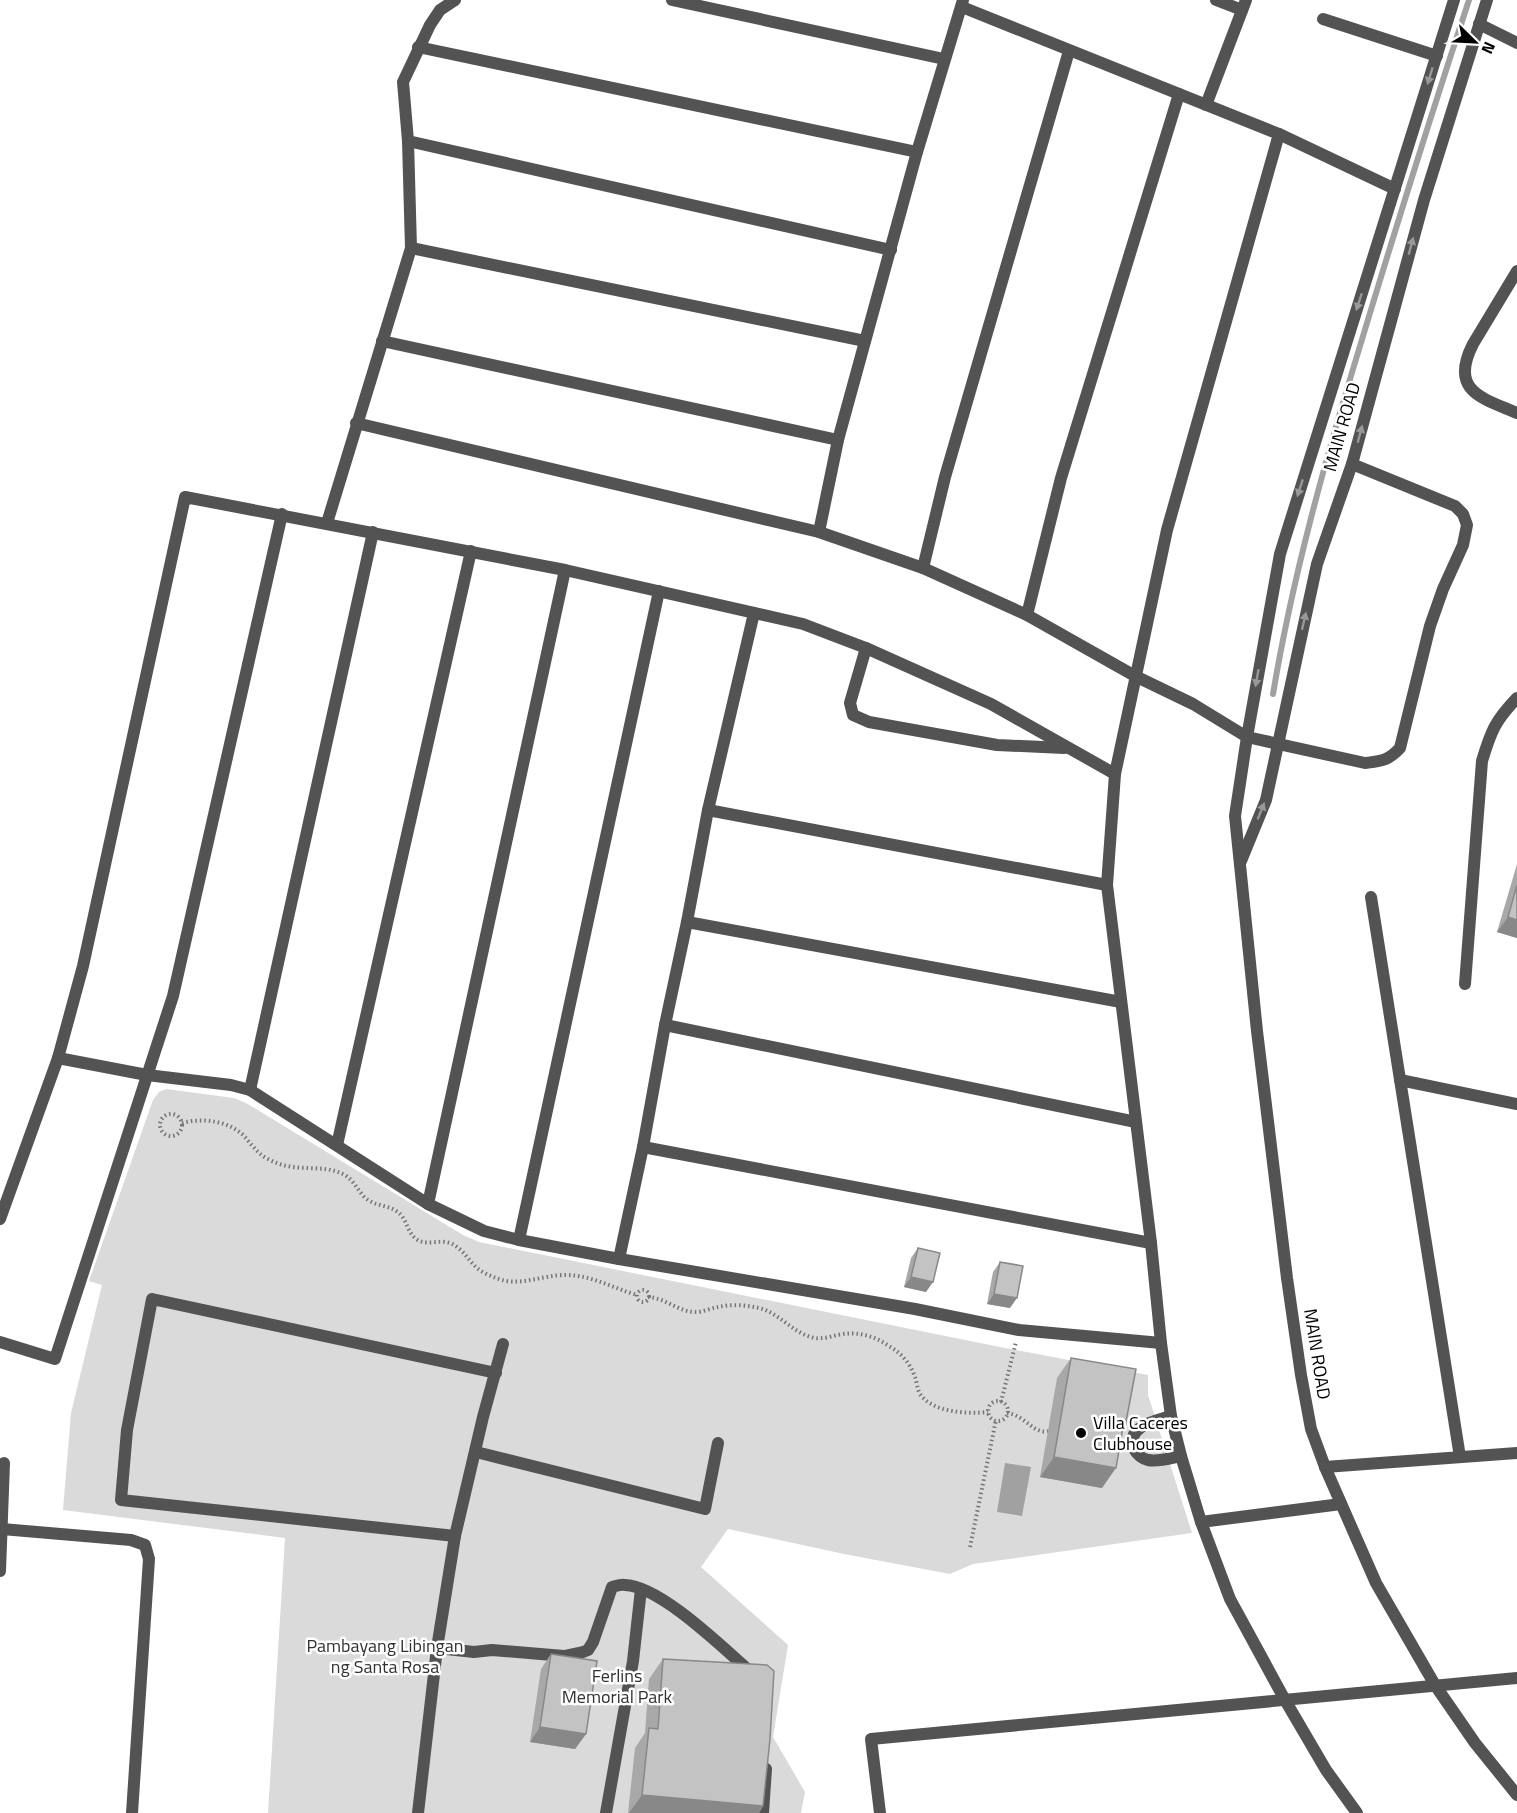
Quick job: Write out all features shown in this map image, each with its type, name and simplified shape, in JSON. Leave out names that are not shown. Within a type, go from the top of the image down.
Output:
[{"type":"street","points":[[327,523],[411,248],[408,141],[403,82],[418,47],[441,10],[455,0]]},
{"type":"street","points":[[672,0],[944,59]]},
{"type":"street","points":[[1206,105],[1244,5],[1216,0]]},
{"type":"street","name":"MAIN ROAD","points":[[1454,0],[1280,554],[1235,816],[1257,1031],[1288,1289],[1311,1429],[1325,1467],[1376,1583],[1435,1685],[1475,1743],[1517,1794]]},
{"type":"street","name":"MAIN ROAD","points":[[1239,865],[1266,800],[1317,564],[1352,464],[1424,200],[1487,0]]},
{"type":"street","points":[[819,532],[838,440],[916,152],[962,4],[1069,51],[1278,134],[1395,189]]},
{"type":"street","points":[[1323,19],[1437,56]]},
{"type":"street","points":[[1479,24],[1517,43]]},
{"type":"street","points":[[418,47],[916,152]]},
{"type":"street","points":[[923,568],[945,477],[1069,51]]},
{"type":"street","points":[[1027,615],[1061,478],[1179,94]]},
{"type":"street","points":[[1278,134],[1167,530],[1115,774],[1107,885],[1161,1343],[1171,1416],[1181,1456],[1201,1522],[1230,1599],[1326,1770],[1357,1813]]},
{"type":"street","points":[[408,141],[891,250]]},
{"type":"street","points":[[411,248],[865,341]]},
{"type":"street","points":[[1517,271],[1512,289],[1473,344],[1464,368],[1467,383],[1475,395],[1517,413]]},
{"type":"street","points":[[382,341],[838,440]]},
{"type":"street","points":[[356,423],[819,532],[923,568],[1027,615],[1135,676],[1193,704],[1247,737],[1365,763],[1391,758],[1400,748],[1430,626],[1463,544],[1467,525],[1463,514],[1455,506],[1352,464]]},
{"type":"street","points":[[0,1219],[58,1058],[82,966],[186,497],[565,570],[803,624],[866,648],[991,704],[1115,774]]},
{"type":"street","points":[[0,1342],[55,1359],[173,996],[282,514]]},
{"type":"street","points":[[250,1090],[373,532]]},
{"type":"street","points":[[337,1145],[471,551]]},
{"type":"street","points":[[428,1204],[565,570]]},
{"type":"street","points":[[519,1240],[659,591]]},
{"type":"street","points":[[618,1259],[643,1147],[708,810],[754,613]]},
{"type":"street","points":[[866,648],[850,702],[853,715],[869,722],[997,745],[1066,748]]},
{"type":"street","points":[[1465,984],[1482,761],[1491,731],[1503,712],[1517,698]]},
{"type":"street","points":[[708,810],[1107,885]]},
{"type":"street","points":[[1371,897],[1460,1457]]},
{"type":"street","points":[[687,922],[1121,1002]]},
{"type":"street","points":[[665,1025],[1136,1122]]},
{"type":"street","points":[[58,1058],[147,1075],[231,1085],[250,1090],[428,1204],[484,1231],[618,1259],[915,1308],[1019,1330],[1161,1343]]},
{"type":"street","points":[[1400,1080],[1517,1104]]},
{"type":"street","points":[[643,1147],[1150,1242]]},
{"type":"street","points":[[455,1536],[121,1500],[127,1430],[152,1299],[496,1373]]},
{"type":"street","points":[[418,1813],[437,1648],[455,1536],[503,1344]]},
{"type":"street","points":[[1171,1416],[1143,1425],[1133,1438],[1133,1444],[1138,1455],[1149,1461],[1181,1456]]},
{"type":"street","points":[[476,1452],[705,1509],[718,1443]]},
{"type":"street","points":[[1325,1467],[1517,1453]]},
{"type":"street","points":[[0,1571],[4,1463]]},
{"type":"street","points":[[1201,1522],[1341,1504]]},
{"type":"street","points":[[2,1529],[131,1540],[145,1545],[149,1559],[132,1813]]},
{"type":"street","points":[[437,1648],[564,1656],[578,1654],[588,1650],[593,1642],[612,1587],[625,1584],[669,1602],[763,1683]]},
{"type":"street","points":[[606,1813],[633,1661],[640,1589]]},
{"type":"street","points":[[880,1813],[871,1739],[1517,1678]]},
{"type":"street","points":[[764,1813],[767,1757]]},
{"type":"path","points":[[168,1114],[176,1115],[182,1123],[181,1130],[172,1136],[165,1134],[161,1128],[161,1121],[168,1114]]},
{"type":"path","points":[[182,1123],[198,1119],[226,1125],[242,1134],[262,1156],[277,1164],[341,1173],[355,1184],[367,1199],[396,1211],[410,1233],[421,1243],[442,1241],[450,1243],[480,1270],[499,1279],[517,1283],[547,1275],[575,1275],[597,1279],[637,1295]]},
{"type":"path","points":[[637,1295],[639,1291],[645,1290],[648,1297]]},
{"type":"path","points":[[637,1295],[638,1300],[642,1302],[648,1297]]},
{"type":"path","points":[[648,1297],[664,1300],[687,1311],[696,1312],[732,1305],[758,1308],[774,1314],[798,1331],[814,1338],[856,1333],[872,1337],[894,1349],[906,1360],[926,1400],[958,1413],[988,1413]]},
{"type":"path","points":[[1001,1402],[1019,1330]]},
{"type":"path","points":[[988,1413],[992,1404],[1001,1402]]},
{"type":"path","points":[[988,1413],[992,1419],[1002,1420],[1007,1413],[1007,1407],[1001,1402]]},
{"type":"path","points":[[1007,1413],[1019,1415],[1040,1432],[1048,1431]]},
{"type":"path","points":[[970,1547],[996,1420]]},
{"type":"green space","points":[[166,1089],[234,1098],[246,1103],[463,1235],[479,1242],[1148,1375],[1148,1395],[1192,1533],[973,1564],[950,1574],[728,1529],[701,1567],[788,1645],[773,1737],[805,1792],[801,1813],[268,1813],[285,1538],[63,1510],[71,1413],[102,1285],[89,1281],[153,1100],[159,1092]]},
{"type":"shaded area","points":[[1005,1463],[1031,1467],[1022,1516],[997,1512]]},
{"type":"building","points":[[1517,885],[1517,920],[1508,917]]},
{"type":"building","points":[[918,1248],[940,1253],[933,1282],[911,1277]]},
{"type":"building","points":[[1000,1262],[1023,1266],[1017,1298],[994,1294]]},
{"type":"building","name":"Villa Caceres Clubhouse","points":[[1071,1358],[1136,1369],[1116,1468],[1054,1457]]},
{"type":"building","points":[[551,1654],[597,1661],[586,1734],[540,1727]]},
{"type":"building","points":[[663,1659],[767,1665],[774,1671],[763,1806],[642,1795],[649,1728],[658,1729]]},
{"type":"waterway","points":[[1273,694],[1300,562],[1334,432],[1469,0]]},
{"type":"place","name":"Villa Caceres Clubhouse","points":[[1081,1433]]},
{"type":"park label","name":"Pambayang Libingan ng Santa Rosa","points":[[385,1656]]},
{"type":"park label","name":"Ferlins Memorial Park","points":[[617,1686]]}]
